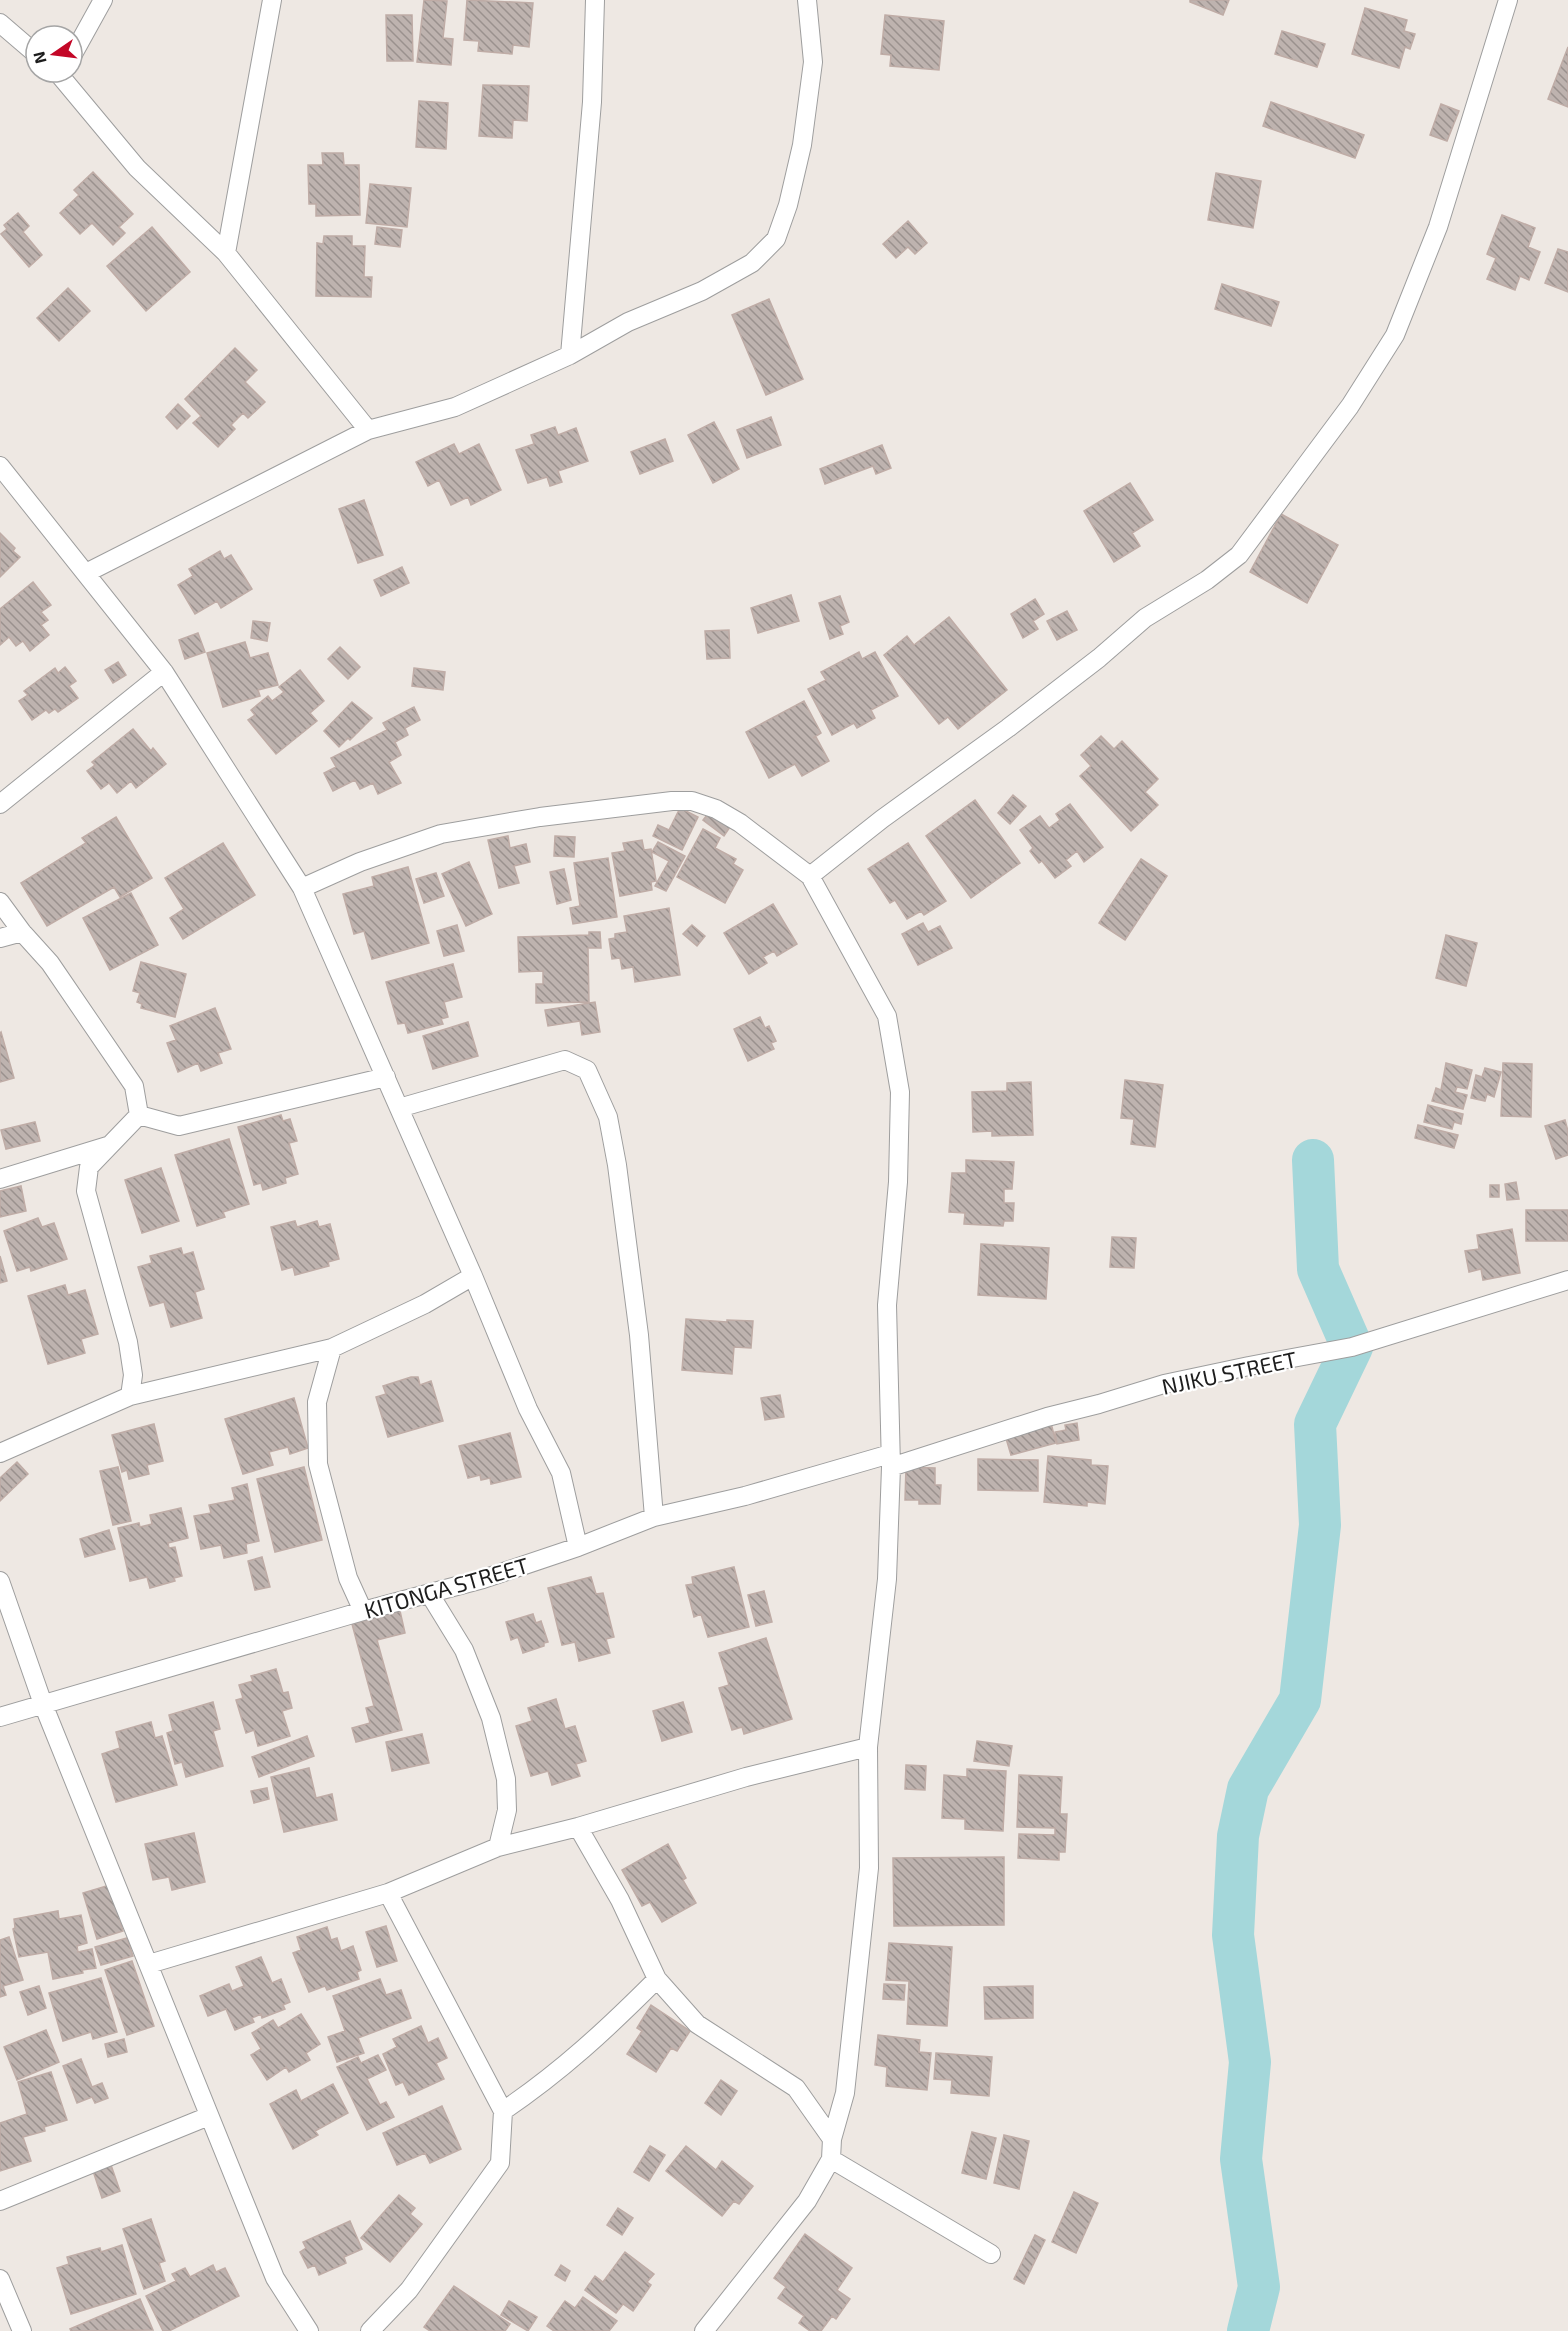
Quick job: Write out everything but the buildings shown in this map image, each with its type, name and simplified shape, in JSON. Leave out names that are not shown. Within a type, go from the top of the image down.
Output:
[{"type":"street","points":[[84,34],[103,0]]},
{"type":"street","points":[[226,253],[272,0]]},
{"type":"street","points":[[570,355],[592,102],[595,0]]},
{"type":"street","points":[[86,573],[368,430],[455,407],[570,355],[628,322],[702,291],[752,262],[776,239],[788,205],[802,145],[813,62],[807,0]]},
{"type":"street","points":[[810,876],[882,819],[1008,728],[1090,665],[1145,618],[1207,580],[1239,555],[1350,406],[1395,335],[1438,227],[1508,0]]},
{"type":"street","points":[[0,23],[24,44]]},
{"type":"street","points":[[68,84],[137,168],[226,253],[368,430]]},
{"type":"street","points":[[0,466],[164,672],[302,888],[386,1077],[528,1409],[561,1473],[578,1547]]},
{"type":"street","points":[[0,804],[164,672]]},
{"type":"street","points":[[302,888],[360,862],[441,834],[540,817],[672,801],[692,801],[716,809],[740,823],[810,876],[887,1016],[900,1092],[898,1182],[887,1305],[891,1461],[887,1579],[868,1747],[869,1868],[845,2093],[832,2139],[831,2159],[807,2201],[704,2331]]},
{"type":"street","points":[[0,902],[22,932],[50,963],[134,1086],[138,1115]]},
{"type":"street","points":[[0,938],[22,932]]},
{"type":"street","points":[[399,1108],[565,1060],[587,1070],[608,1117],[617,1164],[639,1335],[654,1517]]},
{"type":"street","points":[[138,1115],[180,1126],[386,1077]]},
{"type":"street","points":[[130,1396],[133,1375],[128,1342],[86,1191],[89,1167],[138,1115]]},
{"type":"street","points":[[0,1179],[108,1146]]},
{"type":"street","points":[[0,1453],[130,1396],[332,1348],[425,1304],[472,1276]]},
{"type":"street","name":"NJIKU STREET","points":[[891,1461],[1164,1384],[1352,1347],[1568,1280]]},
{"type":"street","points":[[332,1348],[317,1402],[318,1464],[348,1578],[363,1611]]},
{"type":"street","name":"KITONGA STREET","points":[[0,1717],[483,1578],[578,1547],[654,1517],[891,1461]]},
{"type":"street","points":[[0,1581],[42,1704],[275,2278],[309,2331]]},
{"type":"street","points":[[429,1593],[465,1650],[491,1718],[506,1779],[507,1810],[498,1846]]},
{"type":"street","points":[[149,1964],[388,1893],[498,1846],[578,1827],[746,1777],[868,1747]]},
{"type":"street","points":[[578,1827],[620,1900],[657,1979],[697,2024],[796,2088],[832,2139]]},
{"type":"street","points":[[370,2331],[409,2290],[500,2163],[503,2111],[388,1893]]},
{"type":"street","points":[[503,2111],[539,2086],[595,2041],[657,1979]]},
{"type":"street","points":[[0,2201],[210,2116]]},
{"type":"street","points":[[831,2159],[991,2254]]},
{"type":"street","points":[[0,2279],[22,2331]]},
{"type":"waterway","points":[[1248,2331],[1259,2287],[1241,2159],[1250,2062],[1233,1935],[1238,1836],[1248,1789],[1300,1700],[1320,1525],[1315,1424],[1352,1347],[1318,1269],[1313,1160]]}]
